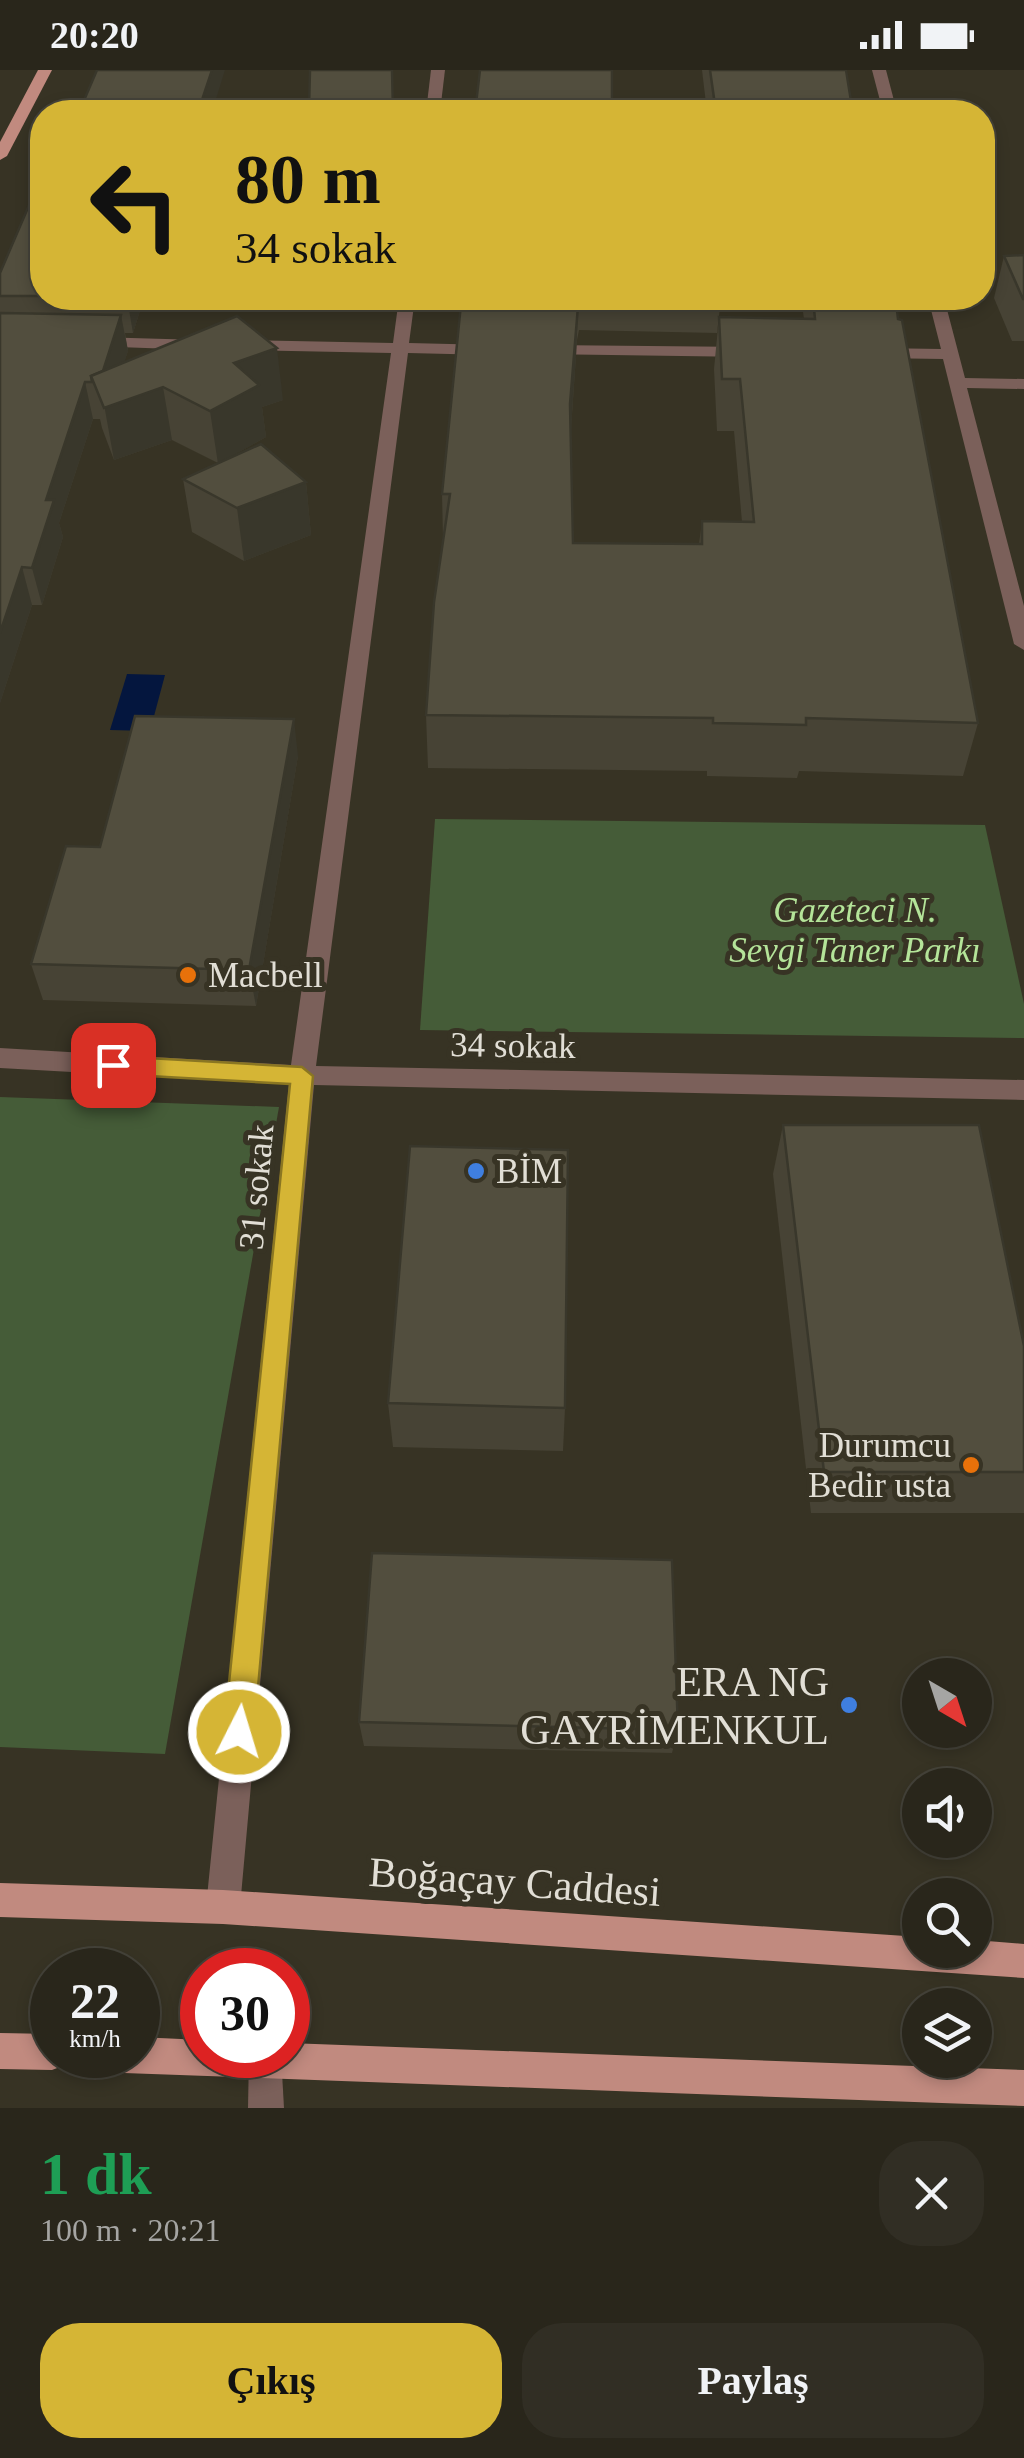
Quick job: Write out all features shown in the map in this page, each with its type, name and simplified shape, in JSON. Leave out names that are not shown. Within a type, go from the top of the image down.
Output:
[{"type":"main road","points":[[0,156],[46,70]]},
{"type":"main road","name":"Boğaçay Caddesi","points":[[0,1900],[222,1907],[1024,1961]]},
{"type":"main road","points":[[0,2050],[30,2051]]},
{"type":"main road","points":[[310,2062],[1024,2088]]},
{"type":"street","points":[[434,100],[438,70]]},
{"type":"street","points":[[879,70],[887,100]]},
{"type":"street","name":"31 sokak","points":[[222,1907],[302,1076],[405,310]]},
{"type":"street","points":[[939,310],[1024,644]]},
{"type":"street","points":[[76,342],[774,352]]},
{"type":"street","points":[[852,353],[951,354]]},
{"type":"street","points":[[958,383],[1024,384]]},
{"type":"street","name":"34 sokak","points":[[0,1058],[302,1076],[1024,1090]]},
{"type":"street","points":[[265,2078],[266,2108]]},
{"type":"green space","name":"Gazeteci N. Sevgi Taner Parkı","points":[[435,819],[985,825],[1024,1004],[1024,1038],[420,1030]]},
{"type":"green space","points":[[0,1097],[279,1107],[165,1754],[0,1747]]},
{"type":"water","points":[[127,674],[165,675],[150,731],[110,730]]},
{"type":"building","points":[[97,70],[212,70],[202,100],[84,100]]},
{"type":"building","points":[[310,70],[392,70],[393,100],[309,100]]},
{"type":"building","points":[[480,70],[612,70],[612,100],[476,100]]},
{"type":"building","points":[[710,70],[846,70],[851,100],[714,100]]},
{"type":"building","points":[[30,203],[30,296],[0,296],[0,273]]},
{"type":"building","points":[[1024,255],[1024,299],[1023,299],[1004,256]]},
{"type":"building","points":[[460,310],[578,310],[570,404],[573,543],[702,544],[702,521],[754,522],[740,379],[722,379],[719,317],[815,319],[814,310],[897,310],[978,723],[806,718],[806,725],[713,723],[713,718],[426,715],[434,602],[450,494],[442,494]]},
{"type":"building","points":[[0,313],[121,315],[103,371],[91,376],[92,382],[85,382],[46,500],[54,500],[32,568],[22,567],[0,633]]},
{"type":"building","points":[[237,316],[277,348],[234,363],[259,385],[210,411],[163,387],[104,408],[91,376]]},
{"type":"building","points":[[261,444],[306,482],[237,508],[183,479]]},
{"type":"building","points":[[135,716],[294,719],[249,970],[31,964],[66,846],[100,847]]},
{"type":"building","points":[[783,1125],[979,1125],[1024,1346],[1024,1472],[824,1472]]},
{"type":"building","points":[[410,1146],[568,1150],[565,1408],[388,1403]]},
{"type":"building","points":[[372,1553],[672,1560],[678,1730],[359,1722]]},
{"type":"place","name":"Macbell","points":[[188,975]]},
{"type":"place","name":"BİM","points":[[476,1171]]},
{"type":"place","name":"Durumcu Bedir usta","points":[[971,1465]]},
{"type":"place","name":"ERA NG GAYRİMENKUL","points":[[849,1705]]},
{"type":"route","points":[[113,1065],[302,1076],[239,1732]]}]
